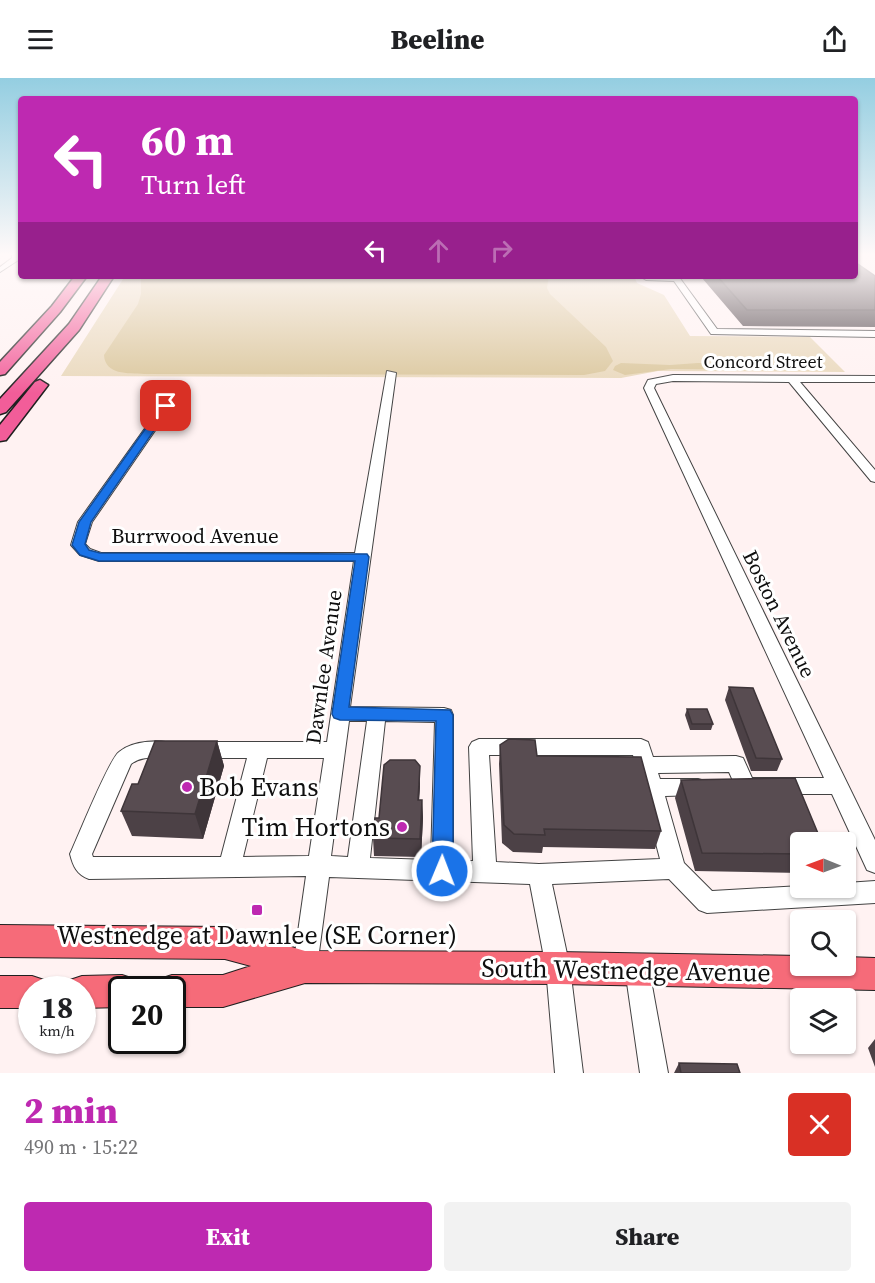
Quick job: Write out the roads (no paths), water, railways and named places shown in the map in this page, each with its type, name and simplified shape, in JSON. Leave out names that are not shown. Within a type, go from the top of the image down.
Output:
[{"type":"highway","points":[[0,371],[62,300]]},
{"type":"highway","points":[[0,409],[74,327],[92,300]]},
{"type":"highway","points":[[0,359],[56,309]]},
{"type":"highway","points":[[0,436],[57,363],[74,327]]},
{"type":"main road","name":"South Westnedge Avenue","points":[[0,941],[225,943],[305,967],[558,968],[875,974]]},
{"type":"main road","name":"South Westnedge Avenue","points":[[186,991],[223,991],[305,967]]},
{"type":"main road","points":[[0,992],[18,992]]},
{"type":"street","points":[[691,300],[714,332],[875,334]]},
{"type":"street","name":"Dawnlee Avenue","points":[[305,967],[362,557],[391,373]]},
{"type":"street","name":"Concord Street","points":[[652,382],[673,378],[875,379]]},
{"type":"street","points":[[791,378],[875,478]]},
{"type":"street","name":"Boston Avenue","points":[[652,382],[650,392],[839,786],[868,835],[875,863]]},
{"type":"street","name":"Burrwood Avenue","points":[[180,387],[85,522],[78,545],[85,552],[99,557],[362,557]]},
{"type":"street","points":[[340,714],[444,715],[442,871]]},
{"type":"street","points":[[358,868],[377,714]]},
{"type":"street","points":[[485,872],[479,747],[641,747],[674,869],[706,902],[875,892]]},
{"type":"street","points":[[335,750],[141,750],[130,752],[123,759],[81,854],[83,862],[89,869],[319,866],[539,874],[674,869]]},
{"type":"street","points":[[229,867],[259,750]]},
{"type":"street","points":[[646,765],[736,765],[745,786]]},
{"type":"street","points":[[652,788],[839,786]]},
{"type":"street","points":[[539,874],[558,968],[569,1073]]},
{"type":"street","points":[[637,969],[654,1073]]},
{"type":"place","name":"Bob Evans","points":[[187,787]]},
{"type":"place","name":"Tim Hortons","points":[[402,827]]},
{"type":"place","name":"Westnedge at Dawnlee (SE Corner)","points":[[257,910]]}]
